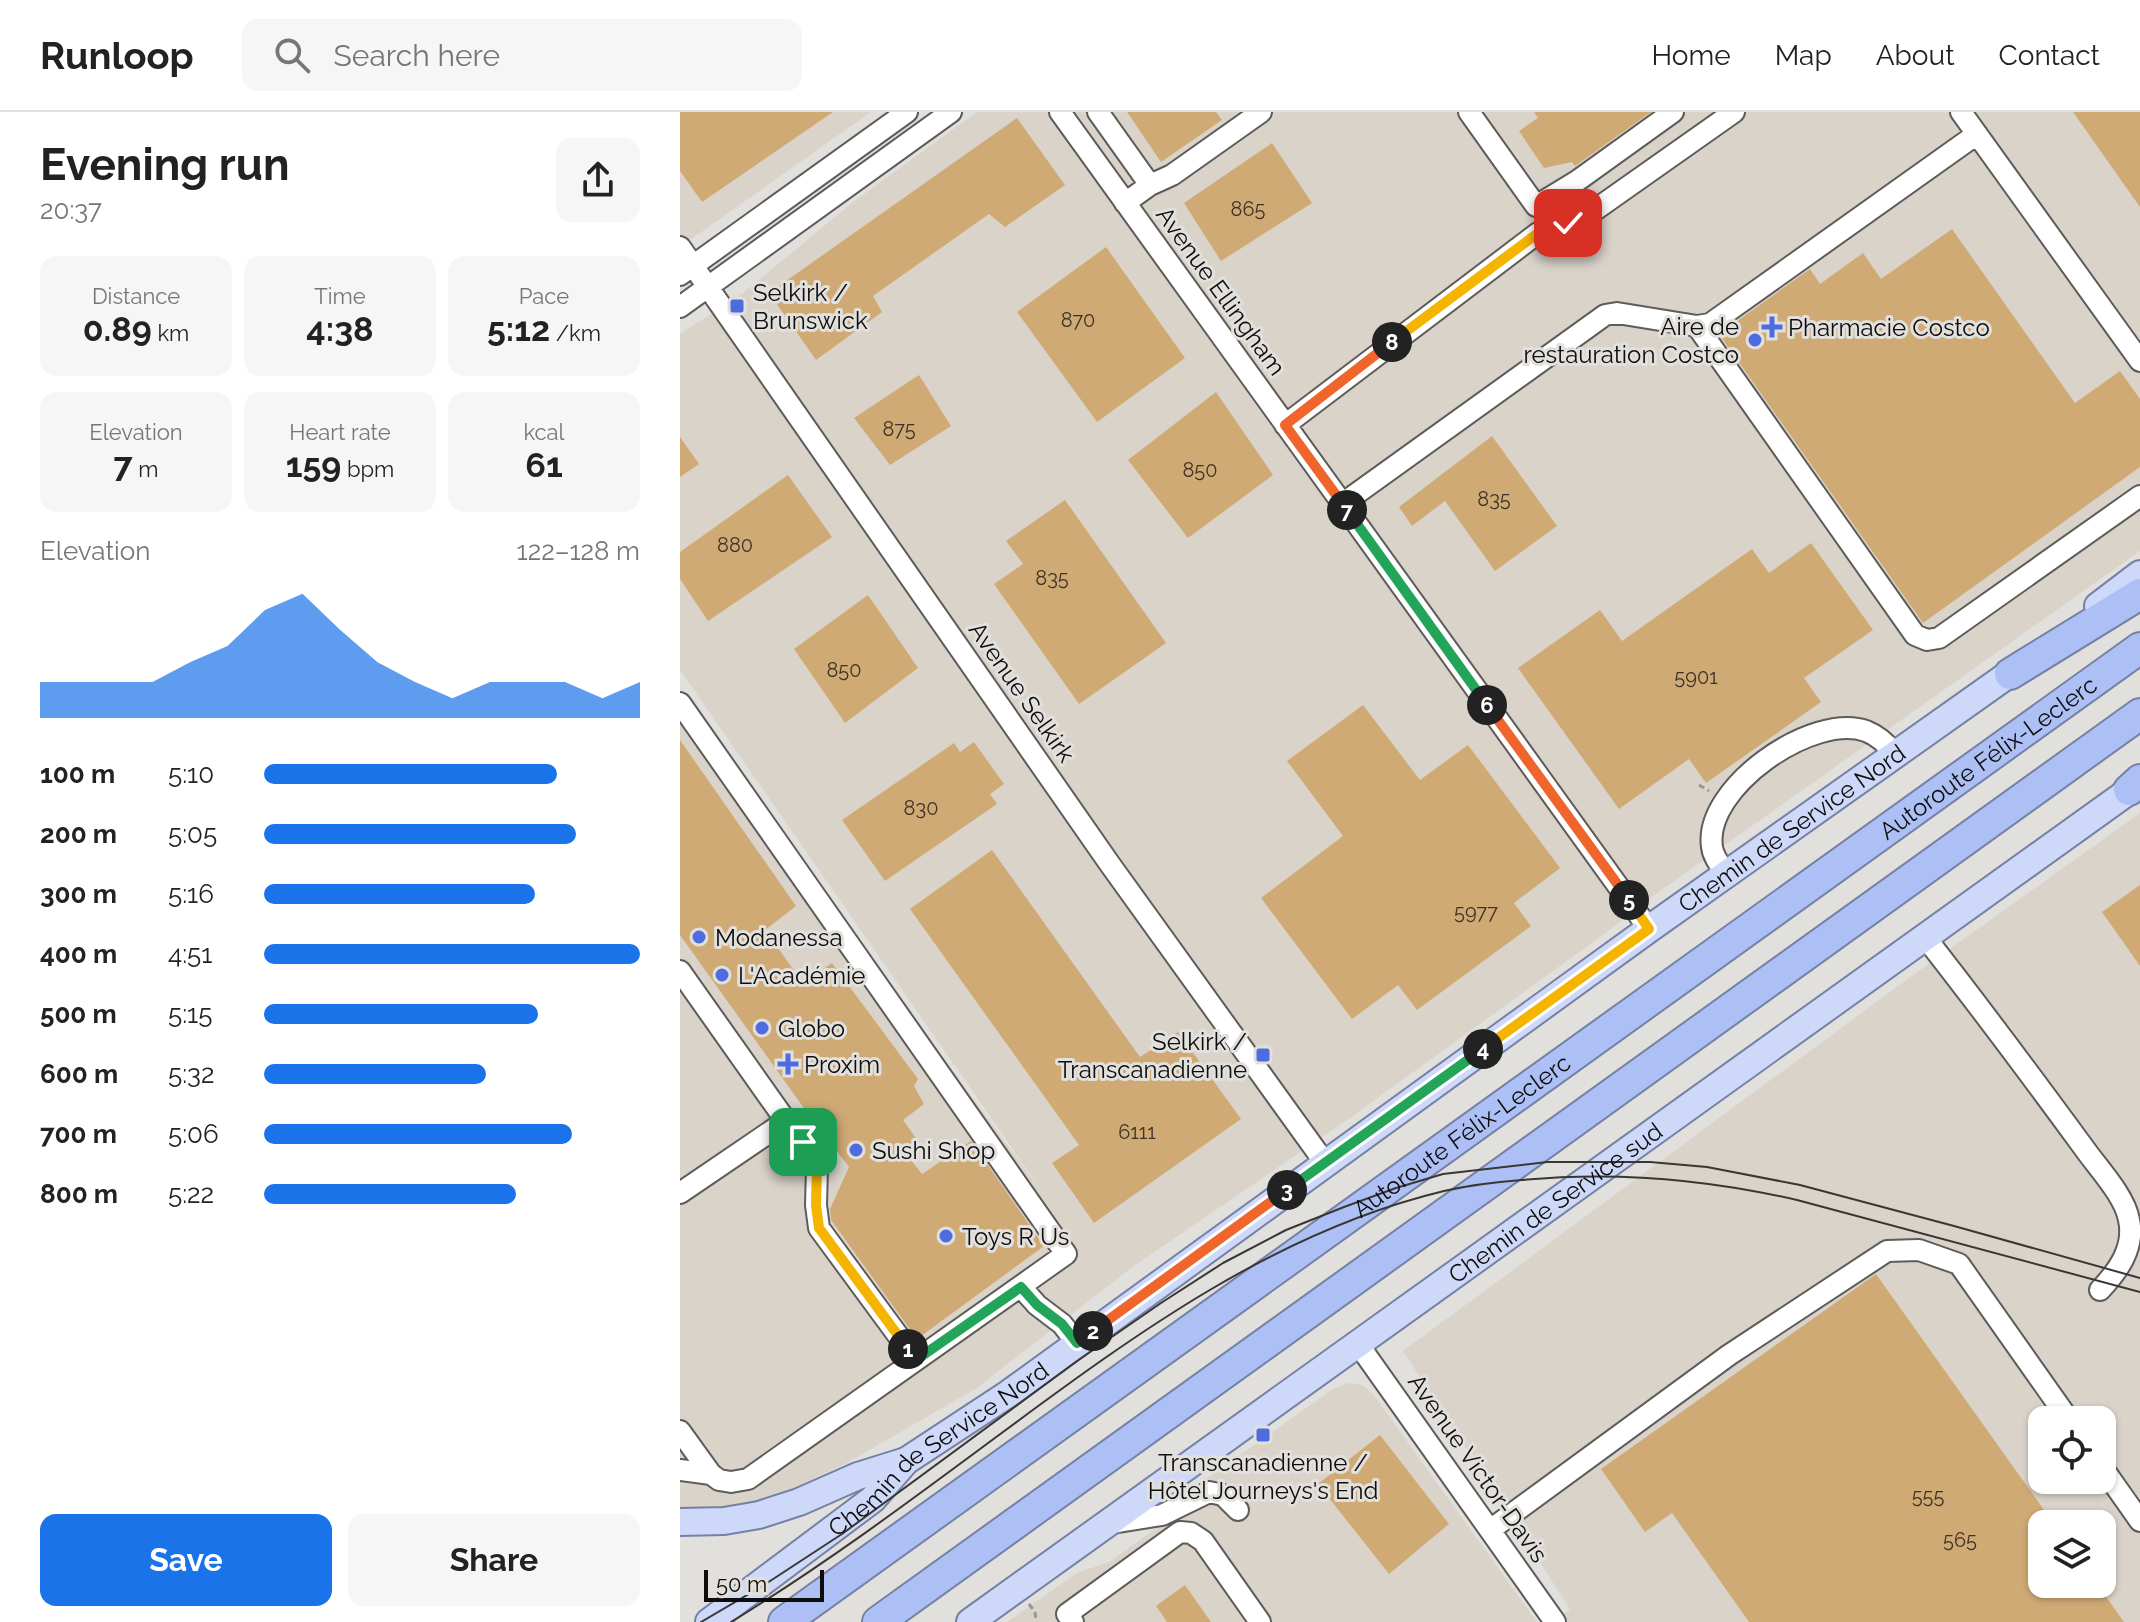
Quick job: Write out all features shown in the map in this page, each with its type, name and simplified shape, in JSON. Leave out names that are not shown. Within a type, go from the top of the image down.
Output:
[{"type":"highway","points":[[2010,674],[2140,594]]},
{"type":"highway","name":"Autoroute Félix-Leclerc","points":[[784,1622],[2140,648]]},
{"type":"highway","points":[[878,1622],[2140,714]]},
{"type":"main road","name":"Chemin de Service Nord","points":[[709,1622],[873,1499],[906,1461],[1008,1394],[1649,929],[2010,674],[2140,574]]},
{"type":"main road","name":"Chemin de Service sud","points":[[970,1622],[2136,785]]},
{"type":"main road","points":[[680,1522],[724,1521],[759,1515],[799,1502],[858,1476],[906,1461]]},
{"type":"street","points":[[686,271],[907,112]]},
{"type":"street","points":[[680,307],[951,112]]},
{"type":"street","name":"Avenue Ellingham","points":[[1060,112],[1649,929]]},
{"type":"street","points":[[1098,112],[1150,185]]},
{"type":"street","points":[[1125,203],[1150,185],[1172,175],[1261,112]]},
{"type":"street","points":[[1469,112],[1536,206],[1577,181],[1673,112]]},
{"type":"street","points":[[1285,425],[1538,233],[1585,217],[1734,112]]},
{"type":"street","points":[[1961,112],[2140,361]]},
{"type":"street","points":[[1342,504],[1605,315],[1617,313],[1697,326],[1710,324],[1977,134]]},
{"type":"street","name":"Avenue Selkirk","points":[[680,247],[686,271],[708,287],[1109,863],[1325,1163]]},
{"type":"street","points":[[1697,326],[1915,635],[1927,640],[1939,638],[2140,496]]},
{"type":"street","points":[[680,703],[1066,1254],[748,1479],[731,1482],[719,1480],[711,1474],[680,1431]]},
{"type":"street","points":[[1726,874],[1713,854],[1711,838],[1714,825],[1733,791],[1764,761],[1801,740],[1837,729],[1865,730],[1882,740],[1895,754]]},
{"type":"street","points":[[1925,937],[2126,1207],[2130,1227],[2127,1250],[2100,1290]]},
{"type":"street","points":[[680,971],[813,1156],[817,1166],[819,1228],[916,1360]]},
{"type":"street","points":[[680,1193],[786,1121]]},
{"type":"street","points":[[1490,1530],[1729,1355],[1887,1251],[1919,1250],[1959,1264],[2059,1406]]},
{"type":"street","points":[[1021,1287],[1037,1305],[1062,1324],[1077,1343]]},
{"type":"street","name":"Avenue Victor-Davis","points":[[1358,1344],[1555,1622]]},
{"type":"street","points":[[680,1470],[711,1474]]},
{"type":"street","points":[[2116,1487],[2140,1521]]},
{"type":"street","points":[[1109,1523],[1166,1513],[1209,1492],[1223,1495],[1238,1510]]},
{"type":"street","points":[[1166,1513],[1180,1532]]},
{"type":"street","points":[[1073,1622],[1067,1614],[1180,1532],[1191,1533],[1203,1541],[1260,1622]]},
{"type":"path","points":[[1699,785],[1709,791]]},
{"type":"path","points":[[1029,1604],[1035,1612],[1036,1622]]},
{"type":"shaded area","points":[[680,112],[871,112],[680,247]]},
{"type":"shaded area","points":[[977,112],[2140,112],[2140,551],[1653,896],[1347,1120],[1131,1268],[977,1388],[845,1464],[775,1496],[734,1507],[680,1510],[680,701],[1048,1200],[680,670],[680,334],[743,293],[853,202]]},
{"type":"shaded area","points":[[2140,813],[2140,1622],[1553,1622],[1570,1609],[1403,1351],[1909,978]]},
{"type":"shaded area","points":[[1348,1383],[1362,1385],[1373,1394],[1537,1622],[1007,1622],[1077,1573],[1109,1562],[1161,1525],[1199,1484],[1333,1389]]},
{"type":"building","points":[[680,112],[833,112],[702,202],[680,171]]},
{"type":"building","points":[[1127,112],[1216,112],[1222,120],[1161,162]]},
{"type":"building","points":[[1534,112],[1651,112],[1575,166],[1572,162],[1544,168],[1519,131],[1538,118]]},
{"type":"building","points":[[2073,112],[2140,112],[2140,207]]},
{"type":"building","points":[[1017,118],[1065,185],[1005,227],[989,214],[873,296],[882,312],[816,360],[769,293]]},
{"type":"building","points":[[1272,143],[1312,203],[1221,261],[1184,203]]},
{"type":"building","points":[[1952,229],[2075,403],[2120,371],[2140,399],[2140,467],[1923,623],[1719,334],[1810,269],[1820,284],[1863,253],[1881,279]]},
{"type":"building","points":[[1106,247],[1185,358],[1097,422],[1017,312]]},
{"type":"building","points":[[919,375],[951,426],[890,465],[854,418]]},
{"type":"building","points":[[1216,392],[1273,475],[1188,538],[1128,460]]},
{"type":"building","points":[[1492,436],[1557,526],[1495,571],[1445,501],[1412,526],[1399,507]]},
{"type":"building","points":[[680,437],[699,464],[680,477]]},
{"type":"building","points":[[788,475],[832,537],[708,621],[680,579],[680,552]]},
{"type":"building","points":[[1065,500],[1166,643],[1079,704],[994,584],[1023,564],[1006,541]]},
{"type":"building","points":[[1811,543],[1873,630],[1804,678],[1821,702],[1706,783],[1689,759],[1619,809],[1518,668],[1600,610],[1622,641],[1752,549],[1769,573]]},
{"type":"building","points":[[868,595],[918,668],[845,723],[794,649]]},
{"type":"building","points":[[1363,705],[1420,780],[1468,745],[1560,868],[1514,903],[1531,926],[1417,1010],[1398,985],[1352,1019],[1261,898],[1343,836],[1287,761]]},
{"type":"building","points":[[680,740],[796,906],[765,930],[803,983],[832,963],[918,1079],[914,1086],[924,1104],[903,1120],[920,1144],[907,1155],[922,1174],[971,1141],[1044,1246],[917,1339],[831,1220],[830,1209],[849,1167],[680,935]]},
{"type":"building","points":[[974,742],[1004,784],[990,794],[997,804],[885,881],[842,820],[954,743],[960,752]]},
{"type":"building","points":[[992,850],[1140,1057],[1178,1032],[1241,1119],[1094,1223],[1052,1163],[1079,1145],[910,909]]},
{"type":"building","points":[[2140,885],[2140,966],[2102,912]]},
{"type":"building","points":[[1876,1274],[2028,1487],[2028,1494],[2033,1494],[2044,1510],[2028,1510],[2028,1598],[2107,1598],[2124,1622],[1749,1622],[1672,1513],[1645,1532],[1601,1469]]},
{"type":"building","points":[[1380,1435],[1449,1524],[1389,1574],[1318,1484]]},
{"type":"building","points":[[1185,1585],[1211,1622],[1167,1622],[1156,1606]]},
{"type":"tram line","points":[[701,1622],[842,1534],[1077,1361],[1223,1263],[1286,1230],[1396,1188],[1443,1174],[1547,1162],[1650,1162],[1707,1167],[1800,1185],[2140,1278]]},
{"type":"tram line","points":[[731,1622],[869,1530],[1105,1358],[1212,1289],[1324,1231],[1444,1191],[1557,1177],[1626,1177],[1695,1182],[1797,1200],[2140,1292]]},
{"type":"place","name":"Selkirk / Brunswick","points":[[737,306]]},
{"type":"place","name":"Pharmacie Costco","points":[[1772,327]]},
{"type":"place","name":"Aire de restauration Costco","points":[[1755,340]]},
{"type":"place","name":"Modanessa","points":[[699,937]]},
{"type":"place","name":"L'Académie","points":[[722,975]]},
{"type":"place","name":"Globo","points":[[762,1028]]},
{"type":"place","name":"Selkirk / Transcanadienne","points":[[1263,1055]]},
{"type":"place","name":"Proxim","points":[[788,1064]]},
{"type":"place","name":"Sushi Shop","points":[[856,1150]]},
{"type":"place","name":"Toys R Us","points":[[946,1236]]},
{"type":"place","name":"Transcanadienne / Hôtel Journeys's End","points":[[1263,1435]]},
{"type":"route","points":[[803,1142],[817,1166],[816,1216],[819,1228],[916,1360],[1021,1287],[1037,1305],[1062,1324],[1077,1343],[1649,929],[1285,425],[1538,233],[1568,223]]}]
